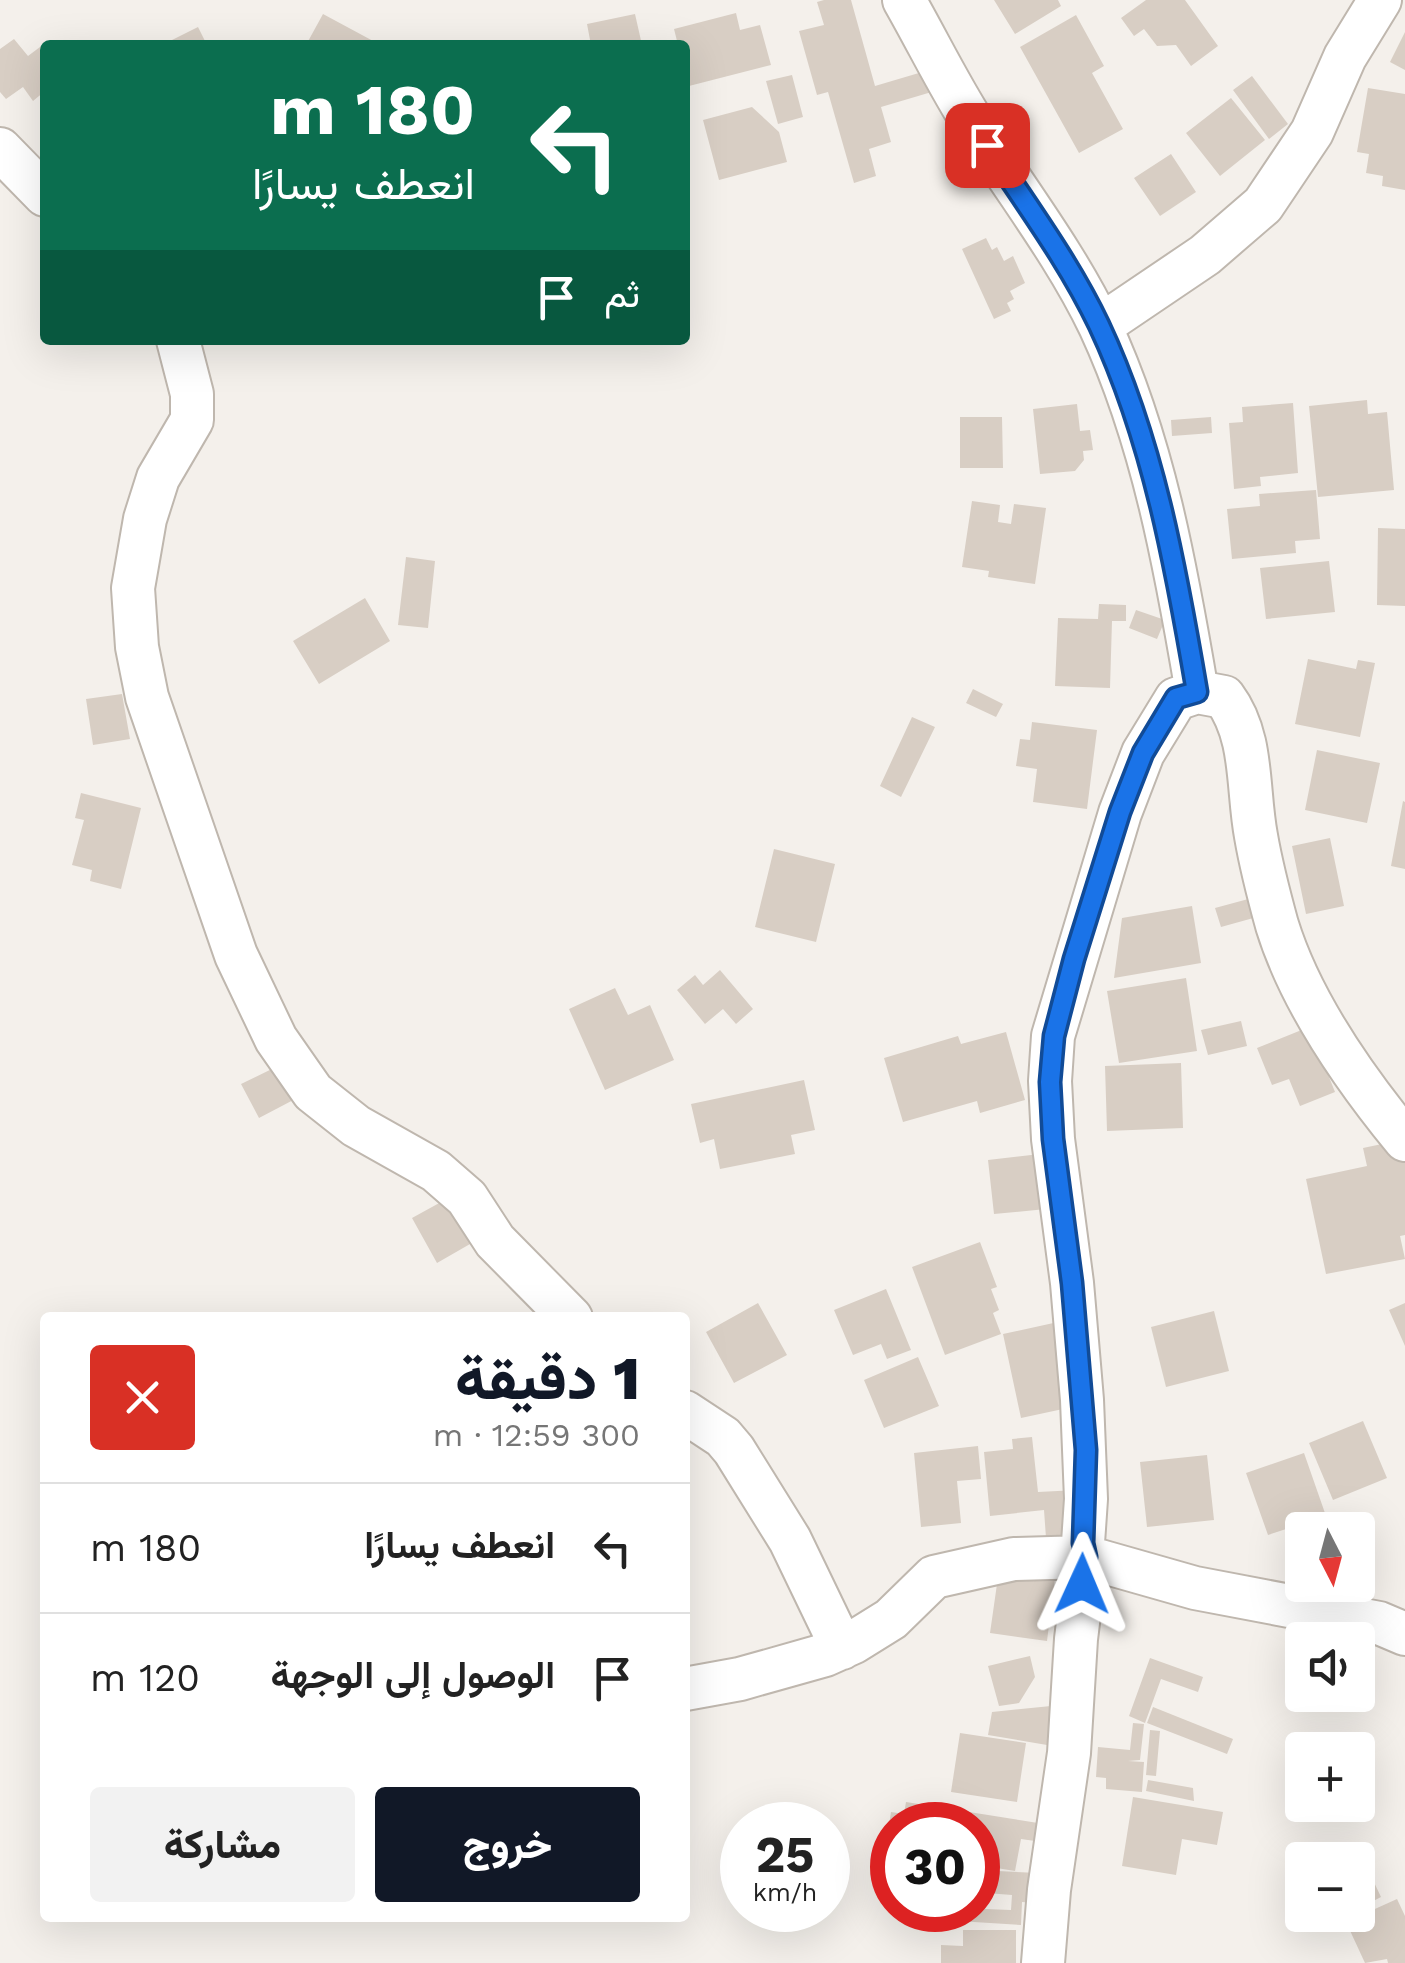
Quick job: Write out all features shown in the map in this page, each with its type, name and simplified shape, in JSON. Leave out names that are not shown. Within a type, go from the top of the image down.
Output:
[{"type":"street","points":[[904,0],[973,123],[1038,218],[1100,326],[1137,421],[1160,506],[1197,692]]},
{"type":"street","points":[[1100,326],[1205,256],[1263,205],[1312,132],[1346,57],[1380,0]]},
{"type":"street","points":[[0,148],[40,190]]},
{"type":"street","points":[[179,345],[192,394],[192,420],[158,478],[145,519],[132,588],[137,648],[146,698],[236,955],[276,1039],[313,1092],[356,1126],[436,1172],[467,1198],[496,1241],[565,1312]]},
{"type":"street","points":[[1043,1963],[1049,1890],[1069,1753],[1086,1557],[1082,1400],[1053,1139],[1050,1082],[1054,1036],[1097,883],[1143,753],[1176,698],[1197,692],[1224,697],[1238,715],[1252,788],[1255,833],[1278,928],[1342,1056],[1405,1140]]},
{"type":"street","points":[[690,1415],[734,1450],[790,1540],[842,1648]]},
{"type":"street","points":[[690,1688],[758,1674],[842,1648],[891,1619],[934,1577],[1014,1559],[1086,1557],[1196,1588],[1379,1623],[1405,1634]]},
{"type":"building","points":[[851,0],[875,86],[929,70],[935,91],[881,107],[891,142],[869,149],[876,176],[854,183],[828,92],[817,95],[799,31],[824,25],[817,2]]},
{"type":"building","points":[[994,0],[1058,0],[1061,6],[1015,34]]},
{"type":"building","points":[[1146,0],[1185,0],[1218,46],[1191,66],[1176,45],[1157,46],[1144,29],[1134,36],[1121,18]]},
{"type":"building","points":[[736,13],[740,30],[760,25],[771,65],[690,86],[690,40],[677,40],[674,29]]},
{"type":"building","points":[[323,14],[371,40],[309,40]]},
{"type":"building","points":[[635,14],[641,40],[590,40],[587,24]]},
{"type":"building","points":[[1076,15],[1104,66],[1092,73],[1123,129],[1079,153],[1020,47]]},
{"type":"building","points":[[198,27],[204,40],[172,40]]},
{"type":"building","points":[[1405,32],[1405,70],[1390,62]]},
{"type":"building","points":[[14,39],[28,56],[40,47],[40,95],[33,101],[23,87],[6,99],[0,92],[0,49]]},
{"type":"building","points":[[792,75],[803,117],[778,124],[766,81]]},
{"type":"building","points":[[1252,76],[1288,124],[1269,139],[1233,90]]},
{"type":"building","points":[[1368,88],[1405,94],[1405,190],[1382,186],[1383,176],[1366,173],[1369,154],[1357,152]]},
{"type":"building","points":[[1231,98],[1265,140],[1220,176],[1186,133]]},
{"type":"building","points":[[752,107],[779,132],[787,162],[719,180],[703,120]]},
{"type":"building","points":[[1171,154],[1196,192],[1160,216],[1134,178]]},
{"type":"building","points":[[986,238],[992,250],[997,247],[1004,261],[1013,256],[1025,283],[1010,291],[1014,299],[1007,303],[1011,311],[994,319],[962,249]]},
{"type":"building","points":[[1367,400],[1368,414],[1387,412],[1394,490],[1318,497],[1309,406]]},
{"type":"building","points":[[1293,403],[1298,473],[1260,477],[1261,486],[1234,489],[1229,423],[1243,422],[1242,407]]},
{"type":"building","points":[[1077,404],[1080,431],[1090,430],[1093,450],[1083,451],[1084,460],[1075,471],[1040,474],[1033,409]]},
{"type":"building","points":[[960,417],[1002,417],[1003,468],[960,468]]},
{"type":"building","points":[[1211,417],[1212,433],[1172,436],[1171,420]]},
{"type":"building","points":[[1316,490],[1320,539],[1295,541],[1296,553],[1232,559],[1227,509],[1260,506],[1259,494]]},
{"type":"building","points":[[972,501],[1000,505],[998,522],[1011,524],[1014,504],[1046,508],[1035,584],[988,577],[989,571],[962,567]]},
{"type":"building","points":[[1378,528],[1405,529],[1405,606],[1377,605]]},
{"type":"building","points":[[406,557],[435,561],[428,628],[398,625]]},
{"type":"building","points":[[1329,561],[1335,612],[1266,619],[1260,568]]},
{"type":"building","points":[[365,598],[390,641],[319,684],[293,641]]},
{"type":"building","points":[[1099,604],[1126,605],[1126,621],[1112,621],[1110,688],[1055,686],[1058,618],[1098,619]]},
{"type":"building","points":[[1136,610],[1165,620],[1157,639],[1129,628]]},
{"type":"building","points":[[1308,659],[1356,669],[1358,660],[1375,663],[1360,737],[1295,724]]},
{"type":"building","points":[[973,689],[1003,704],[996,717],[966,703]]},
{"type":"building","points":[[122,694],[130,739],[93,745],[86,699]]},
{"type":"building","points":[[912,717],[935,727],[901,797],[880,786]]},
{"type":"building","points":[[1032,722],[1097,730],[1087,809],[1033,802],[1037,769],[1016,766],[1020,739],[1030,740]]},
{"type":"building","points":[[1317,750],[1380,763],[1367,823],[1305,810]]},
{"type":"building","points":[[81,793],[141,808],[121,889],[90,881],[92,870],[72,865],[84,820],[75,818]]},
{"type":"building","points":[[1405,802],[1405,869],[1391,866]]},
{"type":"building","points":[[1330,838],[1344,906],[1306,914],[1292,846]]},
{"type":"building","points":[[774,849],[835,864],[816,942],[755,927]]},
{"type":"building","points":[[1252,898],[1257,917],[1221,927],[1215,908]]},
{"type":"building","points":[[1192,906],[1201,963],[1114,978],[1122,918]]},
{"type":"building","points":[[720,970],[753,1009],[736,1024],[723,1009],[705,1024],[677,990],[695,975],[703,985]]},
{"type":"building","points":[[1186,978],[1197,1051],[1119,1063],[1107,991]]},
{"type":"building","points":[[615,988],[628,1015],[650,1005],[674,1060],[605,1090],[569,1009]]},
{"type":"building","points":[[1241,1021],[1247,1046],[1208,1055],[1201,1030]]},
{"type":"building","points":[[1309,1027],[1335,1092],[1300,1106],[1289,1079],[1272,1085],[1257,1048]]},
{"type":"building","points":[[1006,1032],[1025,1100],[980,1113],[977,1101],[903,1122],[884,1058],[958,1036],[961,1044]]},
{"type":"building","points":[[1181,1063],[1183,1128],[1107,1131],[1105,1066]]},
{"type":"building","points":[[282,1064],[299,1097],[259,1118],[241,1084]]},
{"type":"building","points":[[804,1080],[815,1130],[791,1135],[795,1154],[720,1169],[714,1139],[700,1143],[691,1104]]},
{"type":"building","points":[[1401,1140],[1405,1159],[1405,1235],[1400,1236],[1405,1259],[1326,1274],[1306,1179],[1367,1166],[1363,1148]]},
{"type":"building","points":[[1040,1154],[1046,1209],[994,1214],[988,1160]]},
{"type":"building","points":[[452,1196],[477,1240],[437,1263],[412,1218]]},
{"type":"building","points":[[980,1242],[997,1287],[991,1289],[999,1310],[993,1313],[1001,1334],[945,1355],[912,1267]]},
{"type":"building","points":[[886,1289],[911,1350],[887,1359],[881,1344],[853,1355],[834,1310]]},
{"type":"building","points":[[758,1303],[787,1355],[734,1383],[706,1332]]},
{"type":"building","points":[[1405,1303],[1405,1346],[1389,1310]]},
{"type":"building","points":[[1214,1311],[1229,1371],[1166,1387],[1151,1327]]},
{"type":"building","points":[[1058,1322],[1077,1406],[1021,1418],[1003,1334]]},
{"type":"building","points":[[918,1357],[939,1406],[884,1428],[864,1380]]},
{"type":"building","points":[[1363,1421],[1387,1478],[1333,1500],[1309,1443]]},
{"type":"building","points":[[1032,1437],[1038,1492],[1077,1490],[1078,1508],[1064,1508],[1065,1537],[1046,1538],[1044,1510],[990,1516],[984,1452],[1013,1449],[1012,1439]]},
{"type":"building","points":[[978,1446],[981,1479],[957,1481],[961,1523],[921,1527],[914,1453]]},
{"type":"building","points":[[1304,1453],[1325,1512],[1285,1512],[1285,1529],[1268,1535],[1246,1473]]},
{"type":"building","points":[[1207,1455],[1214,1520],[1147,1527],[1140,1462]]},
{"type":"building","points":[[999,1570],[1055,1578],[1047,1641],[990,1633]]},
{"type":"building","points":[[1030,1656],[1035,1677],[1019,1703],[999,1706],[988,1666]]},
{"type":"building","points":[[1150,1658],[1203,1677],[1198,1692],[1161,1679],[1145,1723],[1129,1716]]},
{"type":"building","points":[[1051,1706],[1047,1745],[988,1735],[992,1712]]},
{"type":"building","points":[[1153,1707],[1233,1739],[1227,1754],[1147,1723]]},
{"type":"building","points":[[1133,1723],[1144,1724],[1140,1760],[1128,1761],[1144,1762],[1142,1792],[1106,1789],[1106,1778],[1096,1777],[1098,1747],[1130,1750]]},
{"type":"building","points":[[1150,1730],[1160,1731],[1156,1776],[1146,1775]]},
{"type":"building","points":[[960,1733],[1026,1743],[1017,1802],[951,1792]]},
{"type":"building","points":[[1148,1780],[1193,1788],[1194,1801],[1146,1791]]},
{"type":"building","points":[[1133,1797],[1223,1812],[1217,1845],[1182,1839],[1176,1875],[1122,1866]]},
{"type":"building","points":[[1000,1817],[1038,1823],[1035,1841],[1021,1839],[1015,1871],[1000,1869]]},
{"type":"building","points":[[1000,1871],[1038,1873],[1036,1903],[1022,1902],[1021,1925],[1000,1924],[1000,1910],[1011,1910],[1012,1895],[1000,1894]]},
{"type":"building","points":[[1397,1899],[1405,1916],[1405,1963],[1388,1963],[1387,1959],[1365,1963],[1351,1932],[1375,1932],[1375,1909]]},
{"type":"building","points":[[1016,1930],[1016,1963],[941,1963],[941,1945],[963,1946],[963,1932]]},
{"type":"route","points":[[987,145],[1038,218],[1100,326],[1137,421],[1175,567],[1197,692],[1176,698],[1143,753],[1097,883],[1054,1036],[1050,1082],[1053,1139],[1072,1283],[1086,1450],[1086,1557],[1082,1584]]}]
